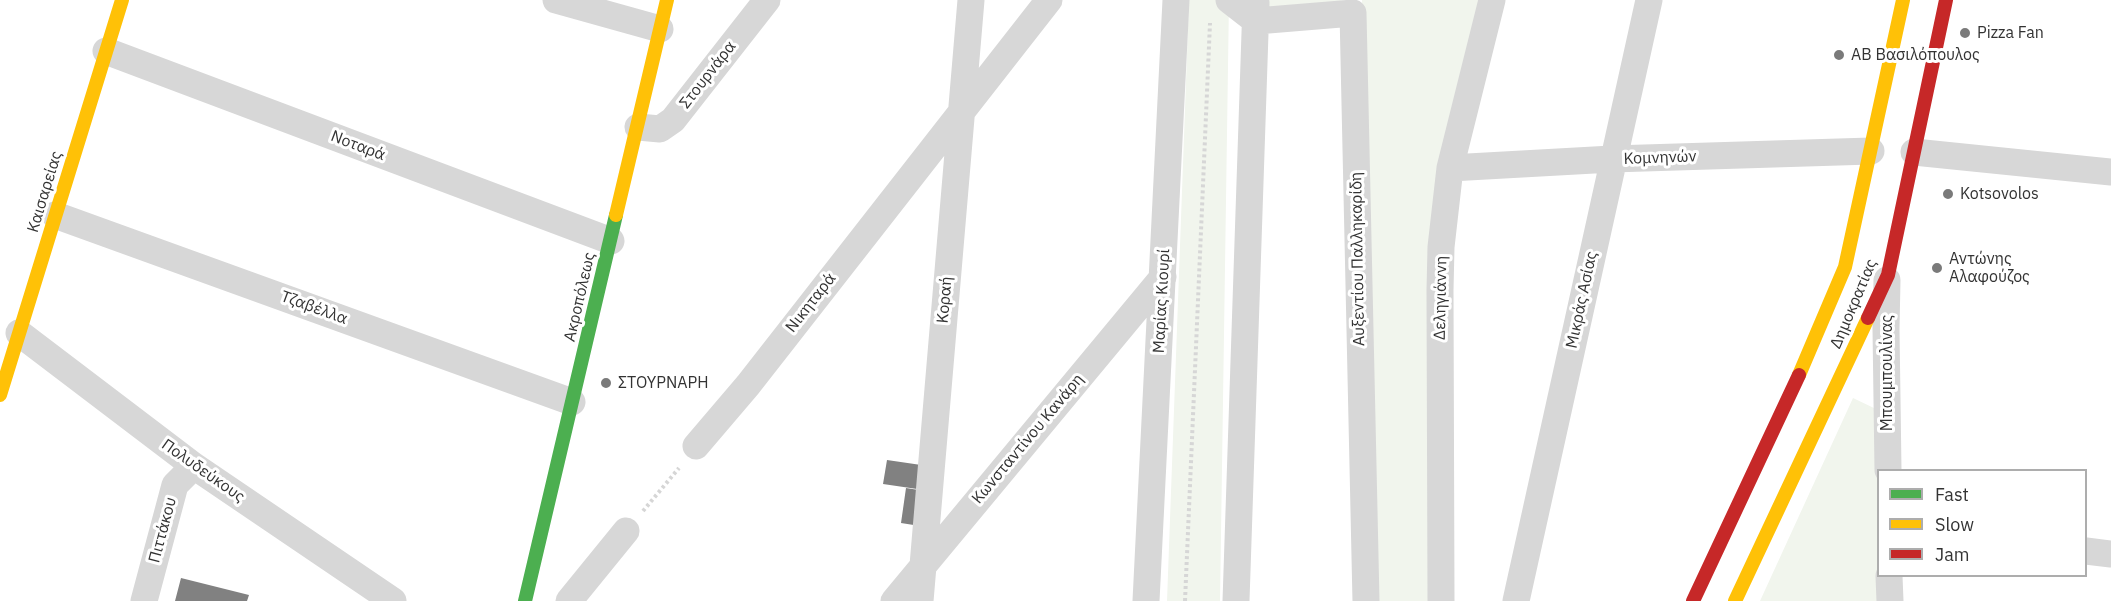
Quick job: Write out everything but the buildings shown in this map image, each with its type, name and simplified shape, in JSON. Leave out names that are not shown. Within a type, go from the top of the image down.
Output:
[{"type":"main road","name":"Καισαρείας","points":[[0,395],[122,0]]},
{"type":"main road","name":"Ακροπόλεως","points":[[525,601],[639,127],[667,0]]},
{"type":"main road","name":"Δημοκρατίας","points":[[1693,601],[1802,370],[1845,267],[1904,0]]},
{"type":"main road","name":"Δημοκρατίας","points":[[1735,601],[1888,275],[1946,0]]},
{"type":"street","points":[[556,0],[660,30]]},
{"type":"street","name":"Στουρνάρα","points":[[639,127],[660,129],[673,120],[766,0]]},
{"type":"street","name":"Κοραή","points":[[920,601],[971,0]]},
{"type":"street","name":"Νικηταρά","points":[[696,446],[748,384],[1049,0]]},
{"type":"street","name":"Μαρίας Κιουρί","points":[[1146,601],[1176,0]]},
{"type":"street","name":"Δεληγιάννη","points":[[1441,601],[1441,247],[1450,168],[1492,0]]},
{"type":"street","name":"Μικράς Ασίας","points":[[1516,601],[1649,0]]},
{"type":"street","points":[[1220,6],[1256,10],[1236,601]]},
{"type":"street","name":"Αυξεντίου Παλληκαρίδη","points":[[1256,10],[1353,13],[1366,601]]},
{"type":"street","name":"Νοταρά","points":[[106,51],[610,241]]},
{"type":"street","name":"Κομνηνών","points":[[1450,168],[1612,159],[1870,151]]},
{"type":"street","points":[[1914,153],[2111,172]]},
{"type":"street","name":"Τζαβέλλα","points":[[55,214],[572,402]]},
{"type":"street","name":"Μπουμπουλίνας","points":[[1888,275],[1886,329],[1888,469]]},
{"type":"street","name":"Κωνσταντίνου Κανάρη","points":[[894,601],[1163,277]]},
{"type":"street","name":"Πολυδεύκους","points":[[19,333],[194,466],[393,601]]},
{"type":"street","name":"Πιττάκου","points":[[144,601],[176,485],[194,466]]},
{"type":"street","points":[[569,601],[626,531]]},
{"type":"street","points":[[2087,551],[2111,554]]},
{"type":"street","points":[[1889,577],[1890,601]]},
{"type":"path","points":[[1185,601],[1220,6]]},
{"type":"path","points":[[626,531],[696,446]]},
{"type":"shaded area","points":[[1189,0],[1229,0],[1220,601],[1167,601]]},
{"type":"shaded area","points":[[1269,0],[1347,0],[1269,10]]},
{"type":"shaded area","points":[[1362,0],[1481,0],[1438,165],[1437,601],[1375,601]]},
{"type":"shaded area","points":[[1853,398],[1876,409],[1877,577],[1880,577],[1880,601],[1760,601]]},
{"type":"traffic: fast","points":[[525,601],[616,215]]},
{"type":"traffic: slow","points":[[0,395],[122,0]]},
{"type":"traffic: slow","points":[[616,215],[667,0]]},
{"type":"traffic: slow","points":[[1799,375],[1845,267],[1903,0]]},
{"type":"traffic: slow","points":[[1735,601],[1868,318]]},
{"type":"traffic: jam","points":[[1868,318],[1888,275],[1946,0]]},
{"type":"traffic: jam","points":[[1693,601],[1799,375]]},
{"type":"place","name":"Pizza Fan","points":[[1965,33]]},
{"type":"place","name":"ΑΒ Βασιλόπουλος","points":[[1839,55]]},
{"type":"place","name":"Kotsovolos","points":[[1948,194]]},
{"type":"place","name":"Αντώνης Αλαφούζος","points":[[1937,268]]},
{"type":"place","name":"ΣΤΟΥΡΝΑΡΗ","points":[[606,383]]}]
